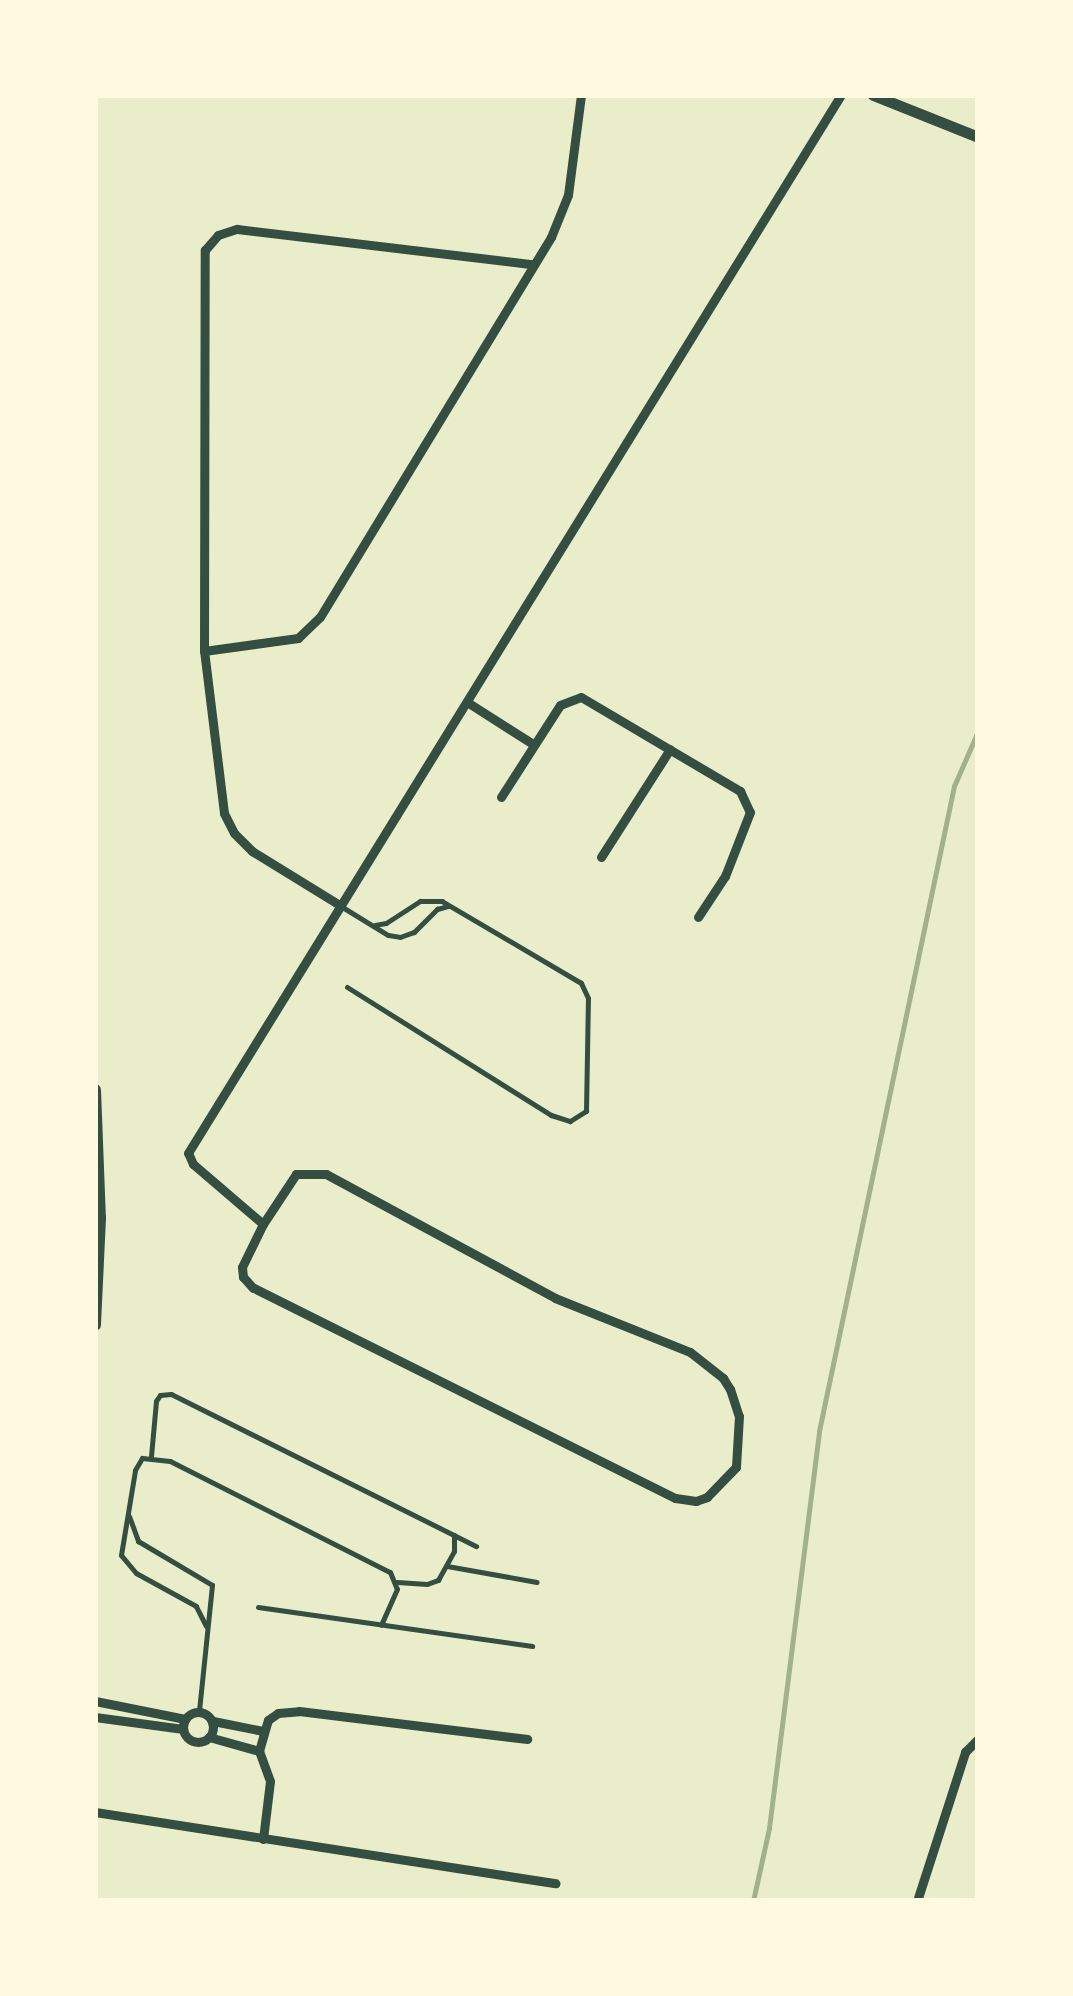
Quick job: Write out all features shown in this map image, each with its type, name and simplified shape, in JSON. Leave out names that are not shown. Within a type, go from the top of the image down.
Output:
[{"type":"main road","points":[[95,1090],[100,1218],[95,1325]]},
{"type":"street","points":[[204,651],[274,644],[298,638],[311,628],[551,236],[568,195],[581,95]]},
{"type":"street","points":[[264,1224],[189,1160],[189,1146],[841,95]]},
{"type":"street","points":[[873,95],[978,137]]},
{"type":"street","points":[[338,904],[252,851],[229,826],[213,746],[204,651],[204,258],[212,239],[228,230],[265,231],[532,264]]},
{"type":"street","points":[[501,797],[564,701],[581,697],[740,790],[751,806],[726,876],[698,917]]},
{"type":"street","points":[[467,702],[533,744]]},
{"type":"street","points":[[601,857],[670,750]]},
{"type":"street","points":[[296,1174],[326,1174],[555,1298],[690,1352],[724,1378],[730,1389],[739,1416],[736,1467],[706,1497],[696,1501],[676,1498],[253,1288],[242,1277],[242,1267],[264,1224],[296,1174]]},
{"type":"street","points":[[95,1702],[184,1724]]},
{"type":"street","points":[[262,1838],[270,1774],[259,1751],[263,1731],[273,1716],[299,1710],[528,1739]]},
{"type":"street","points":[[95,1717],[184,1724],[198,1711],[213,1721],[263,1731]]},
{"type":"street","points":[[209,1737],[213,1721]]},
{"type":"street","points":[[184,1724],[190,1740],[209,1737],[259,1751]]},
{"type":"street","points":[[917,1901],[965,1752],[978,1738]]},
{"type":"street","points":[[95,1812],[556,1882]]},
{"type":"lane","points":[[347,987],[551,1115],[564,1121],[582,1117],[587,1099],[585,990],[451,906],[427,899],[386,923],[375,924]]},
{"type":"lane","points":[[338,904],[388,935],[408,935],[437,908],[451,906]]},
{"type":"lane","points":[[150,1456],[156,1401],[160,1395],[171,1394],[476,1546]]},
{"type":"lane","points":[[206,1626],[196,1606],[128,1566],[120,1548],[134,1470],[142,1458],[150,1456],[207,1478],[365,1558],[390,1572],[397,1582]]},
{"type":"lane","points":[[128,1511],[138,1542],[212,1585],[198,1711]]},
{"type":"lane","points":[[397,1582],[432,1583],[447,1566],[456,1544],[453,1532]]},
{"type":"lane","points":[[447,1566],[537,1582]]},
{"type":"lane","points":[[381,1625],[397,1582]]},
{"type":"lane","points":[[258,1607],[532,1646]]},
{"type":"waterway","points":[[753,1901],[769,1828],[819,1431],[954,786],[978,731]]}]
